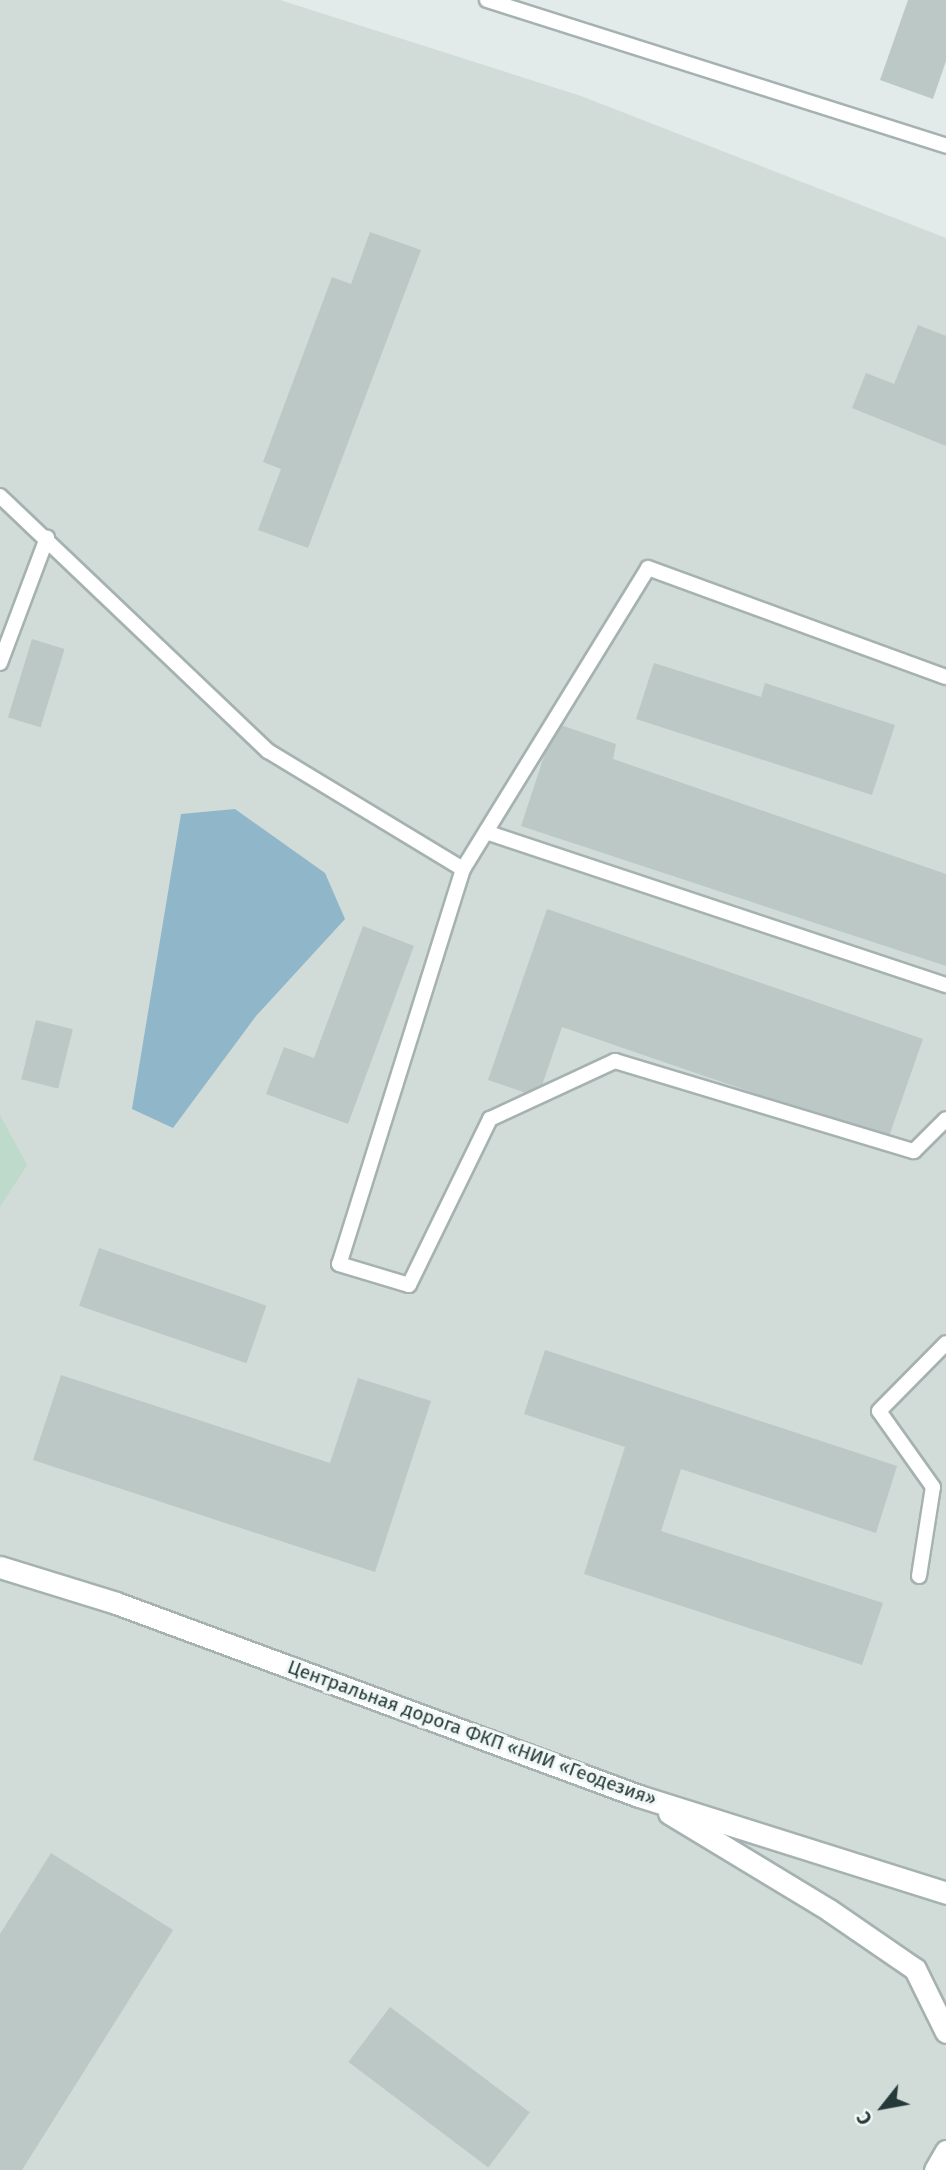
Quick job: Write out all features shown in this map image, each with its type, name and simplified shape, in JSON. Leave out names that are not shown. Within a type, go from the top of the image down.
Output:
[{"type":"street","name":"Центральная дорога ФКП «НИИ «Геодезия»","points":[[0,1567],[116,1603],[639,1796],[946,1893]]},
{"type":"street","points":[[639,1796],[829,1910],[915,1969],[946,2032]]},
{"type":"street","points":[[935,2170],[946,2151]]},
{"type":"lane","points":[[487,0],[946,146]]},
{"type":"lane","points":[[0,496],[268,751],[463,869]]},
{"type":"lane","points":[[0,663],[47,538]]},
{"type":"lane","points":[[946,677],[648,568],[463,869],[339,1264],[409,1285],[490,1119],[615,1061],[914,1151],[946,1119]]},
{"type":"lane","points":[[486,832],[946,985]]},
{"type":"lane","points":[[919,1576],[933,1487],[879,1411],[946,1343]]},
{"type":"shaded area","points":[[0,0],[280,0],[581,96],[946,238],[946,2170],[0,2170]]},
{"type":"green space","points":[[0,1115],[27,1165],[0,1207]]},
{"type":"water","points":[[235,809],[325,873],[345,919],[256,1016],[173,1128],[132,1109],[181,814]]},
{"type":"building","points":[[908,0],[946,0],[946,61],[933,99],[880,80]]},
{"type":"building","points":[[370,232],[421,250],[308,548],[258,530],[281,469],[263,462],[332,277],[351,284]]},
{"type":"building","points":[[918,325],[946,336],[946,446],[852,408],[866,373],[894,384]]},
{"type":"building","points":[[32,639],[65,649],[41,727],[8,717]]},
{"type":"building","points":[[654,663],[761,697],[765,683],[895,725],[872,795],[636,719]]},
{"type":"building","points":[[555,723],[616,744],[613,759],[946,874],[946,966],[521,826]]},
{"type":"building","points":[[547,909],[923,1039],[888,1139],[562,1027],[538,1097],[488,1080]]},
{"type":"building","points":[[363,926],[414,946],[348,1124],[266,1094],[284,1047],[314,1058]]},
{"type":"building","points":[[36,1020],[73,1029],[58,1088],[21,1079]]},
{"type":"building","points":[[99,1248],[266,1306],[246,1363],[79,1306]]},
{"type":"building","points":[[545,1350],[897,1466],[876,1533],[681,1469],[661,1531],[883,1603],[862,1665],[584,1574],[625,1447],[524,1414]]},
{"type":"building","points":[[61,1375],[330,1463],[358,1378],[431,1401],[375,1572],[33,1460]]},
{"type":"building","points":[[51,1853],[173,1930],[22,2170],[0,2170],[0,1934]]},
{"type":"building","points":[[390,2007],[530,2112],[488,2167],[348,2062]]}]
